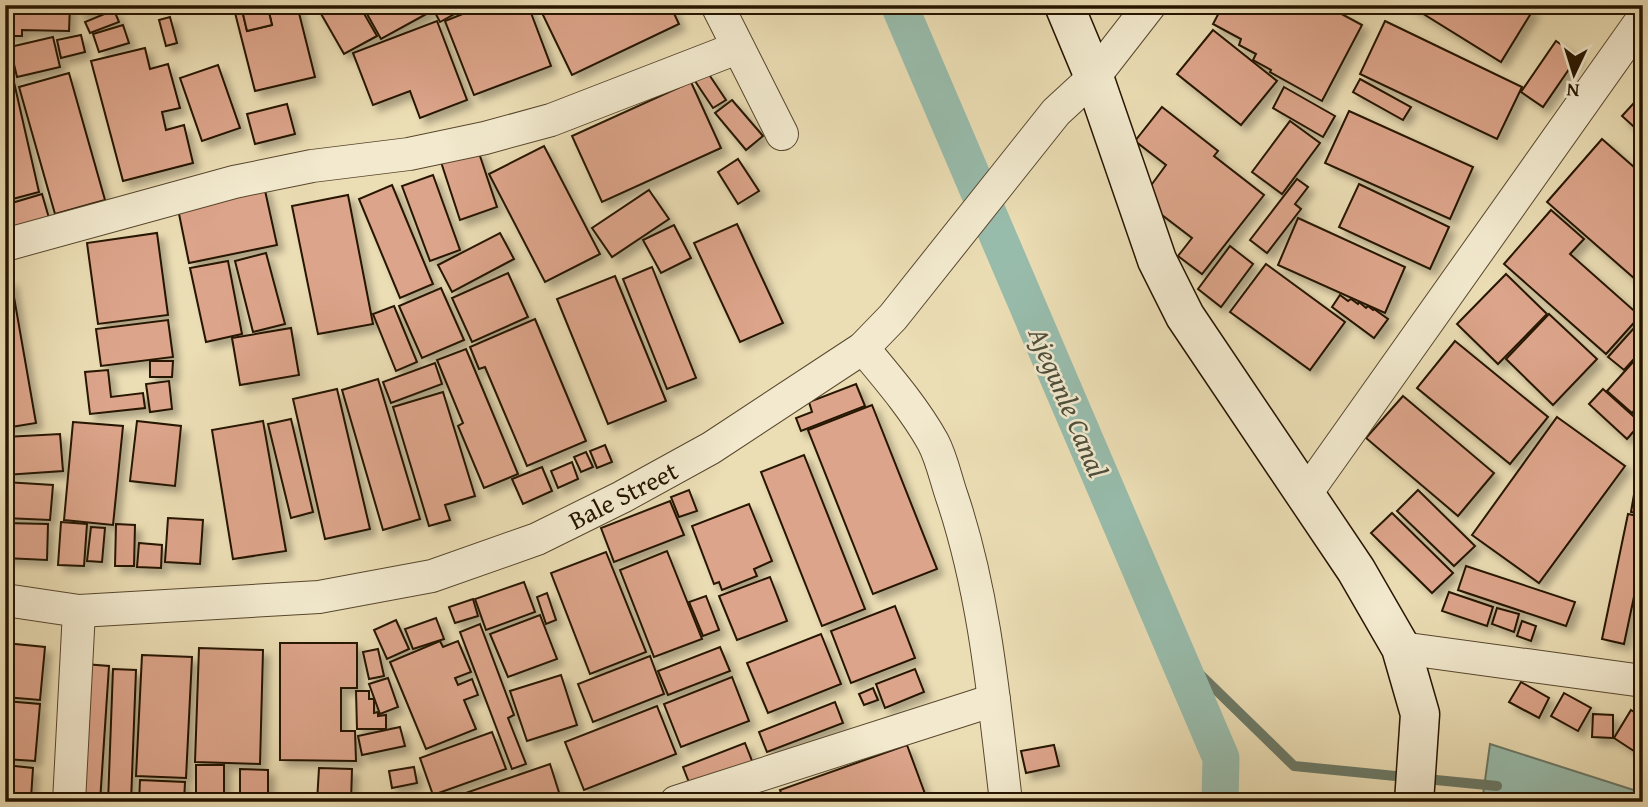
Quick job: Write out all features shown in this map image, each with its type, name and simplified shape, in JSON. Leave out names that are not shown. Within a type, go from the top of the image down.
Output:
[{"type":"street","points":[[717,5],[782,134]]},
{"type":"street","points":[[1064,5],[1094,77],[1157,260],[1185,316],[1356,570],[1401,648],[1420,714],[1415,794]]},
{"type":"street","name":"Bale Street","points":[[5,600],[79,611],[319,597],[432,576],[537,539],[622,497],[711,448],[863,348],[893,317],[1056,111],[1094,77],[1150,5]]},
{"type":"street","points":[[1305,495],[1637,37]]},
{"type":"street","points":[[5,244],[234,182],[312,166],[408,154],[485,138],[551,120],[737,48]]},
{"type":"street","points":[[863,348],[909,404],[934,445],[958,516],[977,587],[1006,802]]},
{"type":"street","points":[[69,802],[79,611]]},
{"type":"street","points":[[1401,648],[1643,681]]},
{"type":"street","points":[[676,802],[994,700]]},
{"type":"shaded area","points":[[1490,744],[1643,793],[1643,802],[1512,802],[1483,795]]},
{"type":"building","points":[[5,5],[70,5],[69,31],[22,30],[22,36],[5,36]]},
{"type":"building","points":[[78,5],[105,5],[106,13],[79,14]]},
{"type":"building","points":[[233,5],[297,5],[315,77],[255,91]],"holes":[[[268,8],[272,25],[247,31],[243,14]]]},
{"type":"building","points":[[316,5],[359,5],[377,36],[344,54]]},
{"type":"building","points":[[362,5],[426,5],[430,12],[381,39]]},
{"type":"building","points":[[431,5],[466,5],[467,7],[440,22]]},
{"type":"building","points":[[472,5],[528,5],[551,66],[474,95],[445,21],[473,10]]},
{"type":"building","points":[[559,5],[670,5],[679,24],[572,75],[542,13]]},
{"type":"building","points":[[1223,5],[1325,5],[1362,25],[1322,101],[1253,60],[1256,54],[1239,45],[1241,39],[1213,24]]},
{"type":"building","points":[[1409,5],[1525,5],[1533,10],[1501,62]]},
{"type":"building","points":[[268,8],[272,25],[247,31],[243,14]]},
{"type":"building","points":[[114,10],[119,22],[90,33],[85,22]]},
{"type":"building","points":[[170,17],[177,43],[166,46],[159,20]]},
{"type":"building","points":[[437,21],[467,100],[420,118],[410,91],[373,105],[353,53]]},
{"type":"building","points":[[1385,21],[1522,87],[1497,139],[1360,74]]},
{"type":"building","points":[[123,25],[129,43],[99,52],[93,34]]},
{"type":"building","points":[[1213,30],[1277,81],[1241,125],[1177,74]]},
{"type":"building","points":[[81,35],[85,52],[61,58],[57,40]]},
{"type":"building","points":[[53,37],[60,67],[17,77],[10,47]]},
{"type":"building","points":[[1556,41],[1578,56],[1543,107],[1521,92]]},
{"type":"building","points":[[145,48],[150,69],[168,64],[180,108],[162,112],[166,130],[184,125],[193,163],[123,181],[91,61]]},
{"type":"building","points":[[8,56],[39,192],[5,201],[5,57]]},
{"type":"building","points":[[218,65],[240,128],[202,141],[180,78]]},
{"type":"building","points":[[69,73],[105,200],[55,214],[19,87]]},
{"type":"building","points":[[708,73],[726,100],[713,108],[695,81]]},
{"type":"building","points":[[1360,79],[1411,107],[1403,120],[1353,92]]},
{"type":"building","points":[[691,82],[721,148],[602,202],[572,136]]},
{"type":"building","points":[[1284,87],[1335,116],[1323,137],[1273,108]]},
{"type":"building","points":[[1643,93],[1643,135],[1622,116]]},
{"type":"building","points":[[732,100],[763,136],[746,150],[715,113]]},
{"type":"building","points":[[287,104],[295,134],[255,144],[247,114]]},
{"type":"building","points":[[1162,107],[1218,151],[1214,156],[1264,195],[1202,274],[1178,256],[1192,238],[1141,199],[1166,165],[1135,141]]},
{"type":"building","points":[[1349,111],[1473,167],[1450,219],[1325,163]]},
{"type":"building","points":[[1290,121],[1320,143],[1282,194],[1252,172]]},
{"type":"building","points":[[1602,139],[1643,175],[1643,286],[1547,202]]},
{"type":"building","points":[[544,146],[600,254],[545,282],[489,174]]},
{"type":"building","points":[[478,150],[497,207],[460,220],[441,162]]},
{"type":"building","points":[[738,159],[759,191],[738,204],[718,172]]},
{"type":"building","points":[[433,175],[460,250],[430,261],[402,186]]},
{"type":"building","points":[[1297,179],[1308,187],[1295,204],[1301,209],[1267,253],[1250,240]]},
{"type":"building","points":[[1359,184],[1449,227],[1430,269],[1339,227]]},
{"type":"building","points":[[392,185],[433,284],[400,298],[359,199]]},
{"type":"building","points":[[264,186],[277,245],[189,263],[177,204]]},
{"type":"building","points":[[649,190],[669,219],[612,257],[592,228]]},
{"type":"building","points":[[42,194],[49,218],[10,229],[5,205]]},
{"type":"building","points":[[348,195],[373,324],[318,334],[292,206]]},
{"type":"building","points":[[1551,210],[1584,239],[1570,254],[1640,316],[1606,354],[1504,264]]},
{"type":"building","points":[[1298,218],[1405,267],[1385,313],[1278,265]]},
{"type":"building","points":[[737,224],[783,323],[740,342],[694,243]]},
{"type":"building","points":[[674,225],[691,258],[661,273],[643,240]]},
{"type":"building","points":[[157,233],[168,315],[98,324],[87,243]]},
{"type":"building","points":[[500,233],[514,259],[452,292],[438,265]]},
{"type":"building","points":[[1230,246],[1253,264],[1221,307],[1198,289]]},
{"type":"building","points":[[266,253],[285,324],[253,332],[235,261]]},
{"type":"building","points":[[228,261],[242,334],[206,342],[190,268]]},
{"type":"building","points":[[1266,264],[1345,322],[1310,370],[1230,312]]},
{"type":"building","points":[[652,267],[696,378],[667,389],[623,279]]},
{"type":"building","points":[[508,273],[528,317],[472,342],[452,298]]},
{"type":"building","points":[[1506,274],[1547,314],[1498,364],[1457,324]]},
{"type":"building","points":[[615,276],[666,401],[608,424],[557,299]]},
{"type":"building","points":[[11,280],[36,423],[5,428],[5,281]]},
{"type":"building","points":[[441,288],[464,340],[422,358],[399,306]]},
{"type":"building","points":[[1340,295],[1348,301],[1351,299],[1366,308],[1368,306],[1374,309],[1388,319],[1374,338],[1332,307]]},
{"type":"building","points":[[394,306],[417,362],[396,371],[373,314]]},
{"type":"building","points":[[1549,314],[1597,359],[1553,405],[1506,359]]},
{"type":"building","points":[[1643,318],[1643,349],[1624,370],[1608,357]]},
{"type":"building","points":[[535,319],[586,441],[527,466],[485,367],[479,369],[470,347]]},
{"type":"building","points":[[168,320],[173,357],[101,366],[96,329]]},
{"type":"building","points":[[291,328],[299,375],[240,385],[232,338]]},
{"type":"building","points":[[1455,341],[1548,417],[1510,464],[1417,388]]},
{"type":"building","points":[[466,349],[518,474],[484,488],[458,426],[463,423],[437,360]]},
{"type":"building","points":[[150,361],[173,361],[172,377],[150,377]]},
{"type":"building","points":[[1634,361],[1643,369],[1643,401],[1632,413],[1607,391]]},
{"type":"building","points":[[435,363],[442,384],[391,403],[383,382]]},
{"type":"building","points":[[108,370],[111,397],[143,393],[145,408],[90,414],[85,372]]},
{"type":"building","points":[[378,379],[420,519],[383,530],[342,390]]},
{"type":"building","points":[[169,381],[172,409],[150,412],[146,384]]},
{"type":"building","points":[[856,384],[865,406],[801,431],[796,418],[812,412],[809,402]]},
{"type":"building","points":[[337,389],[370,529],[325,539],[293,399]]},
{"type":"building","points":[[1603,389],[1641,423],[1627,439],[1589,404]]},
{"type":"building","points":[[443,392],[475,496],[445,505],[450,520],[429,526],[393,407]]},
{"type":"building","points":[[1403,396],[1494,473],[1458,516],[1366,438]]},
{"type":"building","points":[[872,405],[937,569],[873,594],[808,430]]},
{"type":"building","points":[[1557,417],[1625,466],[1539,583],[1472,535]]},
{"type":"building","points":[[291,419],[313,512],[291,518],[268,424]]},
{"type":"building","points":[[137,421],[181,426],[175,486],[130,481]]},
{"type":"building","points":[[263,421],[286,551],[233,559],[212,430]]},
{"type":"building","points":[[73,422],[123,426],[113,525],[64,520]]},
{"type":"building","points":[[60,434],[63,471],[5,475],[5,437]]},
{"type":"building","points":[[605,445],[612,462],[597,468],[590,451]]},
{"type":"building","points":[[586,452],[593,467],[581,472],[574,457]]},
{"type":"building","points":[[804,455],[865,609],[822,626],[761,472]]},
{"type":"building","points":[[572,462],[578,479],[558,488],[551,471]]},
{"type":"building","points":[[542,467],[552,491],[523,504],[512,479]]},
{"type":"building","points":[[5,482],[53,485],[50,520],[5,518]]},
{"type":"building","points":[[1636,483],[1643,484],[1643,514],[1631,512]]},
{"type":"building","points":[[689,490],[697,511],[679,517],[671,497]]},
{"type":"building","points":[[1418,490],[1475,546],[1454,566],[1397,511]]},
{"type":"building","points":[[670,501],[684,535],[614,562],[601,528]]},
{"type":"building","points":[[749,504],[772,561],[754,569],[757,576],[722,590],[719,582],[714,584],[692,526]]},
{"type":"building","points":[[1392,513],[1453,573],[1432,593],[1371,533]]},
{"type":"building","points":[[1628,514],[1643,517],[1643,554],[1624,644],[1602,639]]},
{"type":"building","points":[[168,518],[203,520],[200,564],[165,562]]},
{"type":"building","points":[[61,522],[87,524],[84,566],[58,565]]},
{"type":"building","points":[[5,523],[48,524],[47,560],[5,558]]},
{"type":"building","points":[[116,524],[135,525],[134,566],[115,566]]},
{"type":"building","points":[[91,527],[105,528],[102,562],[87,561]]},
{"type":"building","points":[[139,543],[162,545],[161,568],[137,567]]},
{"type":"building","points":[[667,551],[702,639],[654,657],[620,570]]},
{"type":"building","points":[[606,552],[646,652],[590,674],[551,573]]},
{"type":"building","points":[[1466,566],[1575,602],[1566,626],[1458,590]]},
{"type":"building","points":[[770,577],[787,621],[737,640],[719,596]]},
{"type":"building","points":[[524,582],[535,612],[486,630],[475,599]]},
{"type":"building","points":[[1449,592],[1493,607],[1487,626],[1442,611]]},
{"type":"building","points":[[547,593],[556,620],[546,624],[537,597]]},
{"type":"building","points":[[706,596],[719,630],[703,636],[689,602]]},
{"type":"building","points":[[473,599],[478,616],[455,623],[449,607]]},
{"type":"building","points":[[895,606],[915,658],[851,683],[831,631]]},
{"type":"building","points":[[1497,608],[1519,614],[1514,632],[1492,624]]},
{"type":"building","points":[[540,615],[557,659],[508,677],[490,634]]},
{"type":"building","points":[[436,618],[444,639],[413,649],[405,629]]},
{"type":"building","points":[[396,620],[409,649],[387,659],[374,630]]},
{"type":"building","points":[[1522,621],[1536,626],[1531,641],[1517,636]]},
{"type":"building","points":[[480,624],[514,715],[508,718],[526,764],[512,769],[460,632]]},
{"type":"building","points":[[821,634],[841,684],[768,713],[747,663]]},
{"type":"building","points":[[440,641],[443,647],[458,641],[471,672],[455,678],[458,685],[472,679],[478,695],[464,700],[476,729],[426,749],[390,662]]},
{"type":"building","points":[[5,643],[45,647],[40,700],[5,697]]},
{"type":"building","points":[[280,643],[357,643],[357,688],[341,688],[341,731],[355,731],[356,761],[280,760]]},
{"type":"building","points":[[720,647],[730,671],[668,695],[658,671]]},
{"type":"building","points":[[199,648],[263,650],[260,764],[195,762]]},
{"type":"building","points":[[378,649],[384,676],[369,679],[363,652]]},
{"type":"building","points":[[142,655],[192,657],[186,778],[136,776]]},
{"type":"building","points":[[650,656],[664,694],[593,722],[578,684]]},
{"type":"building","points":[[84,664],[109,666],[100,802],[75,802]]},
{"type":"building","points":[[113,669],[136,670],[131,802],[108,802]]},
{"type":"building","points":[[915,669],[924,692],[885,708],[876,684]]},
{"type":"building","points":[[561,675],[577,725],[527,741],[510,691]]},
{"type":"building","points":[[732,677],[749,721],[681,747],[664,704]]},
{"type":"building","points":[[388,678],[398,707],[380,714],[369,684]]},
{"type":"building","points":[[1521,682],[1549,698],[1539,718],[1509,702]]},
{"type":"building","points":[[873,688],[878,700],[864,705],[859,694]]},
{"type":"building","points":[[356,691],[369,691],[369,699],[374,699],[374,713],[378,712],[378,716],[386,715],[386,729],[357,729]]},
{"type":"building","points":[[1564,693],[1591,708],[1578,731],[1551,716]]},
{"type":"building","points":[[5,701],[40,704],[35,761],[5,759]]},
{"type":"building","points":[[835,702],[843,723],[767,752],[759,732]]},
{"type":"building","points":[[657,706],[676,754],[584,790],[565,742]]},
{"type":"building","points":[[1631,710],[1643,718],[1643,751],[1640,755],[1614,738]]},
{"type":"building","points":[[1593,714],[1613,715],[1613,738],[1592,737]]},
{"type":"building","points":[[400,727],[405,746],[362,755],[358,736]]},
{"type":"building","points":[[492,732],[506,769],[433,795],[420,758]]},
{"type":"building","points":[[745,743],[754,766],[692,790],[683,767]]},
{"type":"building","points":[[907,745],[928,802],[784,802],[780,790]]},
{"type":"building","points":[[1054,745],[1059,766],[1026,773],[1021,751]]},
{"type":"building","points":[[550,764],[562,802],[449,802],[448,799]]},
{"type":"building","points":[[5,765],[33,768],[31,798],[5,796]]},
{"type":"building","points":[[196,765],[224,765],[224,793],[196,793]]},
{"type":"building","points":[[414,767],[417,783],[392,788],[389,771]]},
{"type":"building","points":[[319,768],[352,769],[351,802],[317,802]]},
{"type":"building","points":[[240,769],[268,770],[268,802],[194,802],[194,795],[240,795]]},
{"type":"building","points":[[140,780],[185,782],[184,802],[139,802]]},
{"type":"waterway","name":"Ajegunle Canal","points":[[899,5],[1221,758],[1220,802]]},
{"type":"waterway","points":[[1175,650],[1294,766],[1497,786]]}]
